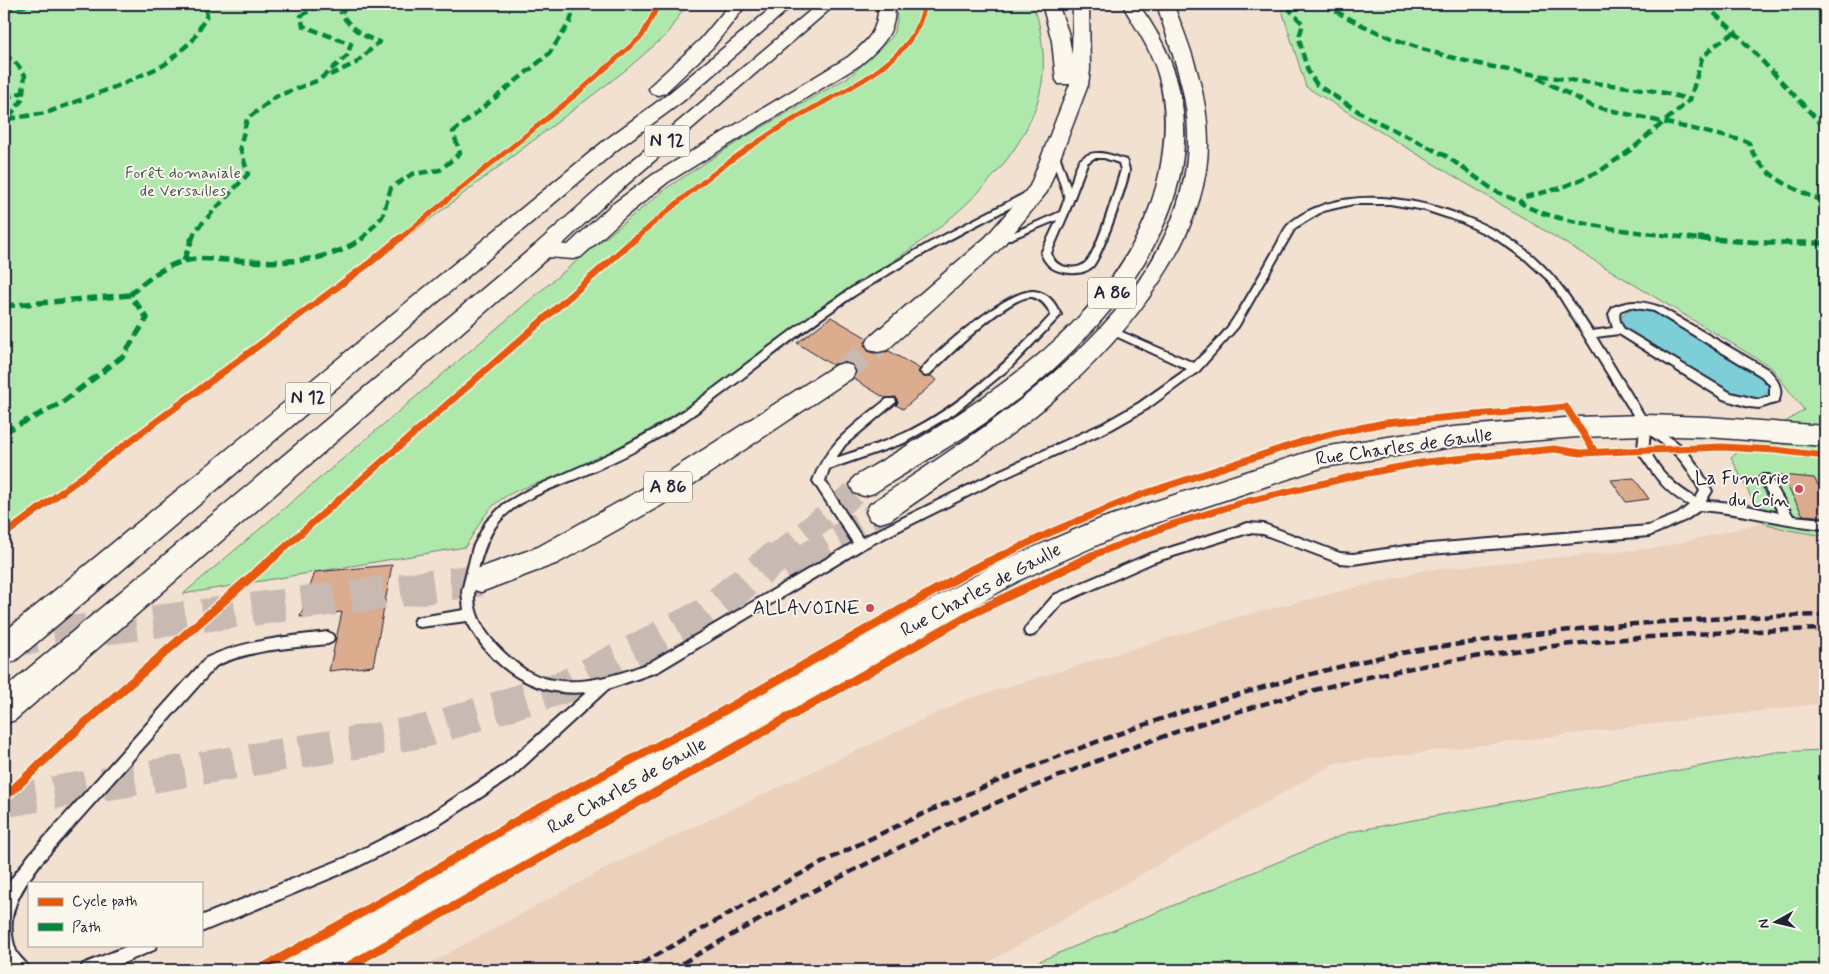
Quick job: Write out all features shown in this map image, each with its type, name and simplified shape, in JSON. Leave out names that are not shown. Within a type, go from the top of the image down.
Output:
[{"type":"main road","points":[[611,145],[618,126],[707,43],[739,4]]},
{"type":"main road","name":"N 12","points":[[4,651],[611,145],[675,98],[786,4]]},
{"type":"main road","name":"N 12","points":[[4,708],[542,251],[618,183],[828,4]]},
{"type":"main road","points":[[542,251],[572,252],[618,211],[661,178],[848,66],[863,54],[880,36],[888,17],[886,4]]},
{"type":"main road","points":[[1050,4],[1057,20],[1064,62],[1065,87],[1055,149]]},
{"type":"main road","points":[[878,344],[994,242],[1040,188],[1078,85],[1081,70],[1081,4]]},
{"type":"main road","name":"A 86","points":[[864,485],[942,438],[1016,388],[1088,322],[1133,264],[1161,210],[1171,176],[1176,116],[1172,90],[1163,61],[1148,29],[1130,4]]},
{"type":"main road","points":[[880,512],[1023,412],[1073,371],[1112,332],[1138,300],[1171,245],[1191,193],[1196,169],[1198,143],[1194,97],[1168,10]]},
{"type":"main road","name":"A 86","points":[[481,580],[548,554],[652,497],[843,372]]},
{"type":"main road","name":"Rue Charles de Gaulle","points":[[297,970],[1012,570],[1102,530],[1323,457],[1453,437],[1577,427],[1645,425],[1825,436]]},
{"type":"lane","points":[[1055,149],[1069,198]]},
{"type":"lane","points":[[1098,155],[1112,156],[1123,162],[1126,170],[1108,224],[1094,259],[1086,267],[1064,270],[1056,267],[1047,258],[1046,254],[1064,214],[1086,158],[1098,155]]},
{"type":"lane","points":[[1030,631],[1058,600],[1150,558],[1248,528],[1264,530],[1339,558],[1353,558],[1406,551],[1649,531],[1682,517],[1698,505],[1706,491],[1698,476],[1679,450],[1645,425],[1590,334],[1552,279],[1534,261],[1481,228],[1428,208],[1406,202],[1359,200],[1318,208],[1303,216],[1292,226],[1235,325],[1195,368],[1143,406],[1108,426],[994,478],[860,545],[654,667],[604,686],[582,688],[529,679],[511,668],[495,654],[470,615],[468,600],[476,552],[488,528],[502,512],[531,494],[597,465],[666,428],[855,291],[901,262],[1040,188]]},
{"type":"lane","points":[[994,242],[1064,214]]},
{"type":"lane","points":[[824,466],[909,435],[974,394],[1024,351],[1056,315],[1050,302],[1032,294],[1011,300],[970,331],[925,372]]},
{"type":"lane","points":[[1590,334],[1621,331],[1727,396],[1738,400],[1759,404],[1774,399],[1777,394],[1774,383],[1765,373],[1657,309],[1629,304],[1616,309],[1614,319],[1621,331]]},
{"type":"lane","points":[[1112,332],[1195,368]]},
{"type":"lane","points":[[860,545],[819,481],[824,466],[841,442],[891,402]]},
{"type":"lane","points":[[1645,425],[1643,450],[1664,481],[1678,494],[1698,505],[1734,508],[1789,520],[1825,524]]},
{"type":"lane","points":[[1765,478],[1789,520]]},
{"type":"lane","points":[[420,622],[470,615]]},
{"type":"lane","points":[[22,970],[10,958],[5,939],[4,917],[14,888],[35,859],[211,662],[228,653],[248,648],[328,638]]},
{"type":"lane","points":[[202,924],[350,863],[429,823],[507,772],[604,686]]},
{"type":"lane","points":[[89,970],[147,946]]},
{"type":"shaded area","points":[[1731,457],[1825,465],[1825,703],[1335,763],[975,970],[417,970],[610,866],[965,700],[1234,618],[1426,570],[1657,548],[1763,523]]},
{"type":"green space","name":"Forêt domaniale de Versailles","points":[[4,4],[687,4],[666,35],[627,69],[307,313],[4,535]]},
{"type":"green space","points":[[896,4],[1032,4],[1040,28],[1043,53],[1041,87],[1031,119],[1014,150],[991,179],[937,229],[881,269],[833,298],[717,385],[672,416],[590,461],[508,495],[494,505],[486,514],[465,547],[183,594],[562,273],[668,187],[742,139],[850,76],[892,37],[897,22]]},
{"type":"green space","points":[[1280,4],[1825,4],[1825,536],[1788,530],[1764,523],[1731,457],[1804,410],[1771,367],[1306,87]]},
{"type":"green space","points":[[1825,750],[1825,970],[1018,970],[1350,832],[1776,752]]},
{"type":"water","points":[[1633,309],[1655,312],[1760,375],[1767,382],[1769,391],[1765,395],[1756,398],[1730,392],[1627,329],[1622,322],[1622,316]]},
{"type":"building","points":[[831,317],[867,338],[864,345],[869,352],[878,354],[889,351],[920,369],[918,372],[924,377],[931,376],[937,380],[903,409],[896,405],[898,403],[896,397],[885,398],[854,379],[857,371],[853,364],[842,361],[832,365],[797,343]]},
{"type":"building","points":[[1781,475],[1814,478],[1825,497],[1825,517],[1803,515]]},
{"type":"building","points":[[1634,478],[1649,499],[1626,502],[1611,480]]},
{"type":"building","points":[[392,565],[373,666],[329,671],[342,612],[300,617],[315,572]]},
{"type":"tunnel","points":[[843,372],[878,344]]},
{"type":"tunnel","points":[[777,556],[864,485]]},
{"type":"tunnel","points":[[805,556],[880,512]]},
{"type":"tunnel","points":[[4,801],[425,731],[566,686],[704,615],[778,555]]},
{"type":"tunnel","points":[[783,569],[807,555]]},
{"type":"tunnel","points":[[4,641],[481,580]]},
{"type":"railway","points":[[631,970],[808,870],[945,804],[1086,746],[1157,720],[1230,697],[1303,676],[1377,658],[1496,639],[1660,622],[1825,615]]},
{"type":"railway","points":[[671,970],[745,928],[870,862],[1002,800],[1137,746],[1206,722],[1276,701],[1346,682],[1417,667],[1569,644],[1671,635],[1825,629]]},
{"type":"marked path","points":[[4,9],[38,4]]},
{"type":"marked path","points":[[8,119],[46,113],[120,85],[164,65],[193,40],[207,15],[205,4]]},
{"type":"marked path","points":[[184,261],[195,231],[248,174],[240,147],[247,119],[277,96],[319,80],[347,56],[351,44],[303,26],[301,16],[321,4]]},
{"type":"marked path","points":[[330,75],[356,63],[379,42],[361,34],[348,23],[341,13],[349,4]]},
{"type":"marked path","points":[[4,432],[60,404],[123,356],[147,318],[130,295],[141,284],[162,270],[177,263],[196,259],[273,261],[314,259],[333,255],[350,247],[366,236],[382,217],[391,188],[412,174],[440,170],[460,153],[453,132],[549,54],[570,22],[575,4]]},
{"type":"marked path","points":[[1307,4],[1293,7],[1290,10],[1303,24],[1299,37],[1302,51],[1308,71],[1317,85],[1364,115],[1446,156],[1495,191],[1520,202]]},
{"type":"marked path","points":[[1324,4],[1352,22],[1385,37],[1456,59],[1531,74],[1657,91],[1690,100]]},
{"type":"marked path","points":[[1704,4],[1735,32],[1825,128]]},
{"type":"marked path","points":[[1785,4],[1825,9]]},
{"type":"marked path","points":[[1735,32],[1714,46],[1702,58],[1690,100],[1632,149],[1600,171],[1561,188],[1525,197],[1520,202],[1526,207],[1543,214],[1647,232],[1736,242],[1825,243]]},
{"type":"marked path","points":[[4,54],[17,64],[25,75],[22,100],[6,121]]},
{"type":"marked path","points":[[1538,78],[1592,106],[1745,141],[1749,143],[1753,155],[1770,174],[1790,187],[1825,202]]},
{"type":"marked path","points":[[4,98],[24,92]]},
{"type":"marked path","points":[[4,306],[130,295]]},
{"type":"cycle path","points":[[4,535],[371,262],[579,92],[642,36],[659,4]]},
{"type":"cycle path","points":[[4,798],[68,738],[683,197],[723,166],[764,138],[887,63],[912,37],[919,25],[925,4]]},
{"type":"cycle path","points":[[259,970],[404,889],[525,816],[718,714],[969,571],[1058,529],[1143,494],[1301,442],[1335,433],[1385,423],[1472,414],[1566,407],[1595,452]]},
{"type":"cycle path","points":[[342,970],[971,614],[1055,572],[1107,549],[1170,525],[1245,502],[1363,474],[1426,462],[1554,449],[1581,453],[1722,447],[1775,450],[1825,456]]},
{"type":"place","name":"La Fumerie du Coin","points":[[1799,489]]},
{"type":"place","name":"ALLAVOINE","points":[[870,608]]}]
